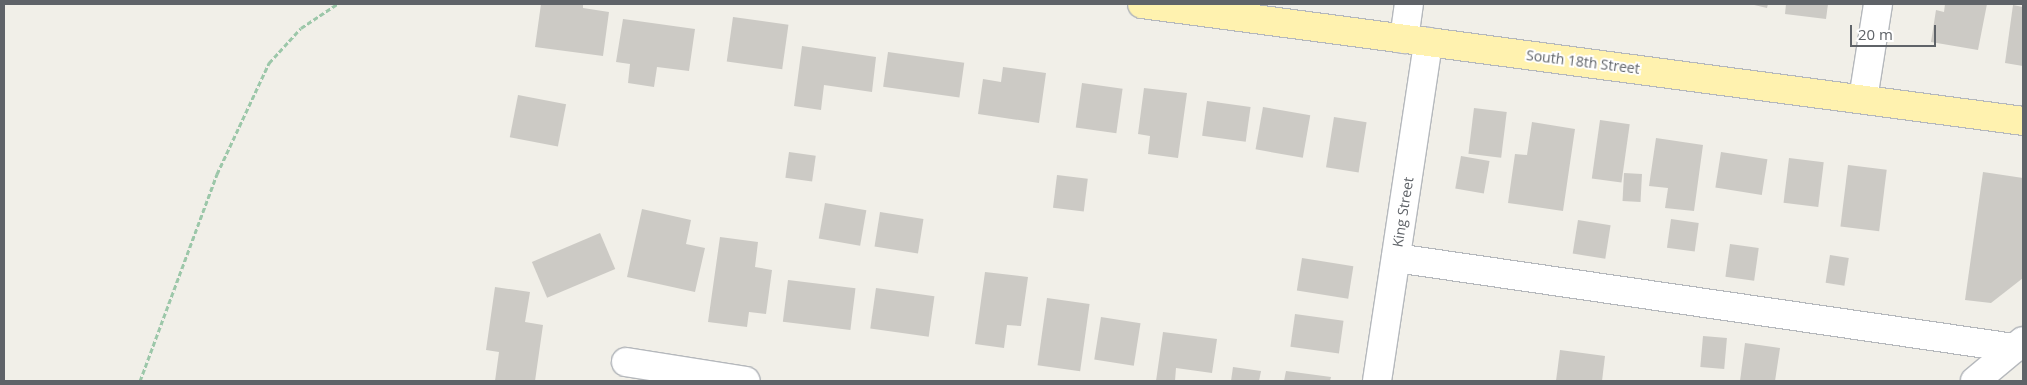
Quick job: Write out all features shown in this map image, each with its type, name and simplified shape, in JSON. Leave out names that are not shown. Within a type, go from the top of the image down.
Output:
[{"type":"main road","name":"South 18th Street","points":[[1142,4],[2023,121]]},
{"type":"street","name":"King Street","points":[[1377,381],[1396,258],[1416,41],[1409,4]]},
{"type":"street","points":[[1863,99],[1878,4]]},
{"type":"street","points":[[1396,258],[2019,345]]},
{"type":"street","points":[[1975,381],[2019,345]]},
{"type":"street","points":[[626,362],[746,381]]},
{"type":"path","points":[[140,381],[217,174],[269,63],[301,28],[337,4]]},
{"type":"building","points":[[541,4],[577,4],[583,5],[583,8],[609,12],[603,56],[535,47]]},
{"type":"building","points":[[1750,4],[1768,4],[1767,8]]},
{"type":"building","points":[[1786,4],[1828,4],[1826,19],[1785,14]]},
{"type":"building","points":[[1945,4],[1987,4],[1978,50],[1931,42],[1936,10],[1944,12]]},
{"type":"building","points":[[2013,5],[2023,7],[2023,66],[2005,63]]},
{"type":"building","points":[[733,17],[788,25],[782,69],[727,62]]},
{"type":"building","points":[[623,19],[695,29],[689,71],[657,67],[654,87],[628,83],[630,64],[616,62]]},
{"type":"building","points":[[802,46],[876,57],[872,92],[824,85],[821,110],[794,106]]},
{"type":"building","points":[[888,52],[964,63],[959,97],[883,87]]},
{"type":"building","points":[[1003,67],[1046,73],[1039,123],[978,114],[983,79],[1001,82]]},
{"type":"building","points":[[1082,83],[1123,89],[1116,133],[1076,128]]},
{"type":"building","points":[[1144,88],[1187,93],[1178,158],[1148,154],[1150,136],[1138,134]]},
{"type":"building","points":[[518,95],[566,104],[558,147],[510,137]]},
{"type":"building","points":[[1207,101],[1251,107],[1246,142],[1202,136]]},
{"type":"building","points":[[1263,107],[1310,115],[1303,158],[1256,149]]},
{"type":"building","points":[[1474,108],[1507,112],[1501,158],[1468,154]]},
{"type":"building","points":[[1334,117],[1367,122],[1359,173],[1326,167]]},
{"type":"building","points":[[1600,120],[1630,124],[1621,183],[1592,178]]},
{"type":"building","points":[[1532,122],[1575,129],[1563,211],[1508,203],[1515,154],[1527,155]]},
{"type":"building","points":[[1656,138],[1703,145],[1694,211],[1665,208],[1668,188],[1649,186]]},
{"type":"building","points":[[789,152],[816,156],[812,182],[785,178]]},
{"type":"building","points":[[1721,152],[1767,159],[1762,195],[1715,188]]},
{"type":"building","points":[[1461,156],[1490,161],[1484,194],[1455,188]]},
{"type":"building","points":[[1789,158],[1824,162],[1818,207],[1784,203]]},
{"type":"building","points":[[1848,165],[1887,170],[1879,231],[1840,227]]},
{"type":"building","points":[[1983,172],[2023,178],[2023,278],[1991,303],[1965,300]]},
{"type":"building","points":[[1624,173],[1642,174],[1641,202],[1623,201]]},
{"type":"building","points":[[1057,175],[1088,179],[1084,212],[1053,208]]},
{"type":"building","points":[[825,203],[866,210],[860,246],[819,238]]},
{"type":"building","points":[[642,209],[691,220],[686,244],[705,248],[695,292],[627,277]]},
{"type":"building","points":[[880,212],[923,219],[918,253],[875,247]]},
{"type":"building","points":[[1671,219],[1699,223],[1695,252],[1667,248]]},
{"type":"building","points":[[1578,220],[1611,225],[1605,259],[1573,254]]},
{"type":"building","points":[[600,233],[615,269],[547,298],[532,262]]},
{"type":"building","points":[[720,237],[758,242],[755,267],[772,270],[766,314],[749,312],[747,327],[708,322]]},
{"type":"building","points":[[1730,244],[1759,248],[1754,281],[1725,277]]},
{"type":"building","points":[[1830,255],[1849,258],[1844,286],[1826,283]]},
{"type":"building","points":[[1302,258],[1353,266],[1348,299],[1297,291]]},
{"type":"building","points":[[985,272],[1028,277],[1021,326],[1007,325],[1004,348],[975,344]]},
{"type":"building","points":[[788,280],[855,288],[850,330],[783,322]]},
{"type":"building","points":[[495,287],[530,292],[525,322],[543,325],[535,381],[495,381],[499,352],[486,350]]},
{"type":"building","points":[[876,288],[934,296],[929,337],[870,329]]},
{"type":"building","points":[[1047,298],[1090,304],[1080,371],[1038,365]]},
{"type":"building","points":[[1295,314],[1344,321],[1339,353],[1290,347]]},
{"type":"building","points":[[1101,317],[1141,323],[1134,366],[1094,359]]},
{"type":"building","points":[[1163,332],[1217,339],[1212,373],[1176,368],[1175,381],[1156,381]]},
{"type":"building","points":[[1703,336],[1727,338],[1724,369],[1700,367]]},
{"type":"building","points":[[1745,343],[1780,348],[1775,381],[1740,381]]},
{"type":"building","points":[[1560,350],[1605,356],[1602,381],[1556,381]]},
{"type":"building","points":[[1233,367],[1261,371],[1259,381],[1231,381]]},
{"type":"building","points":[[1286,371],[1331,377],[1330,381],[1284,381]]}]
